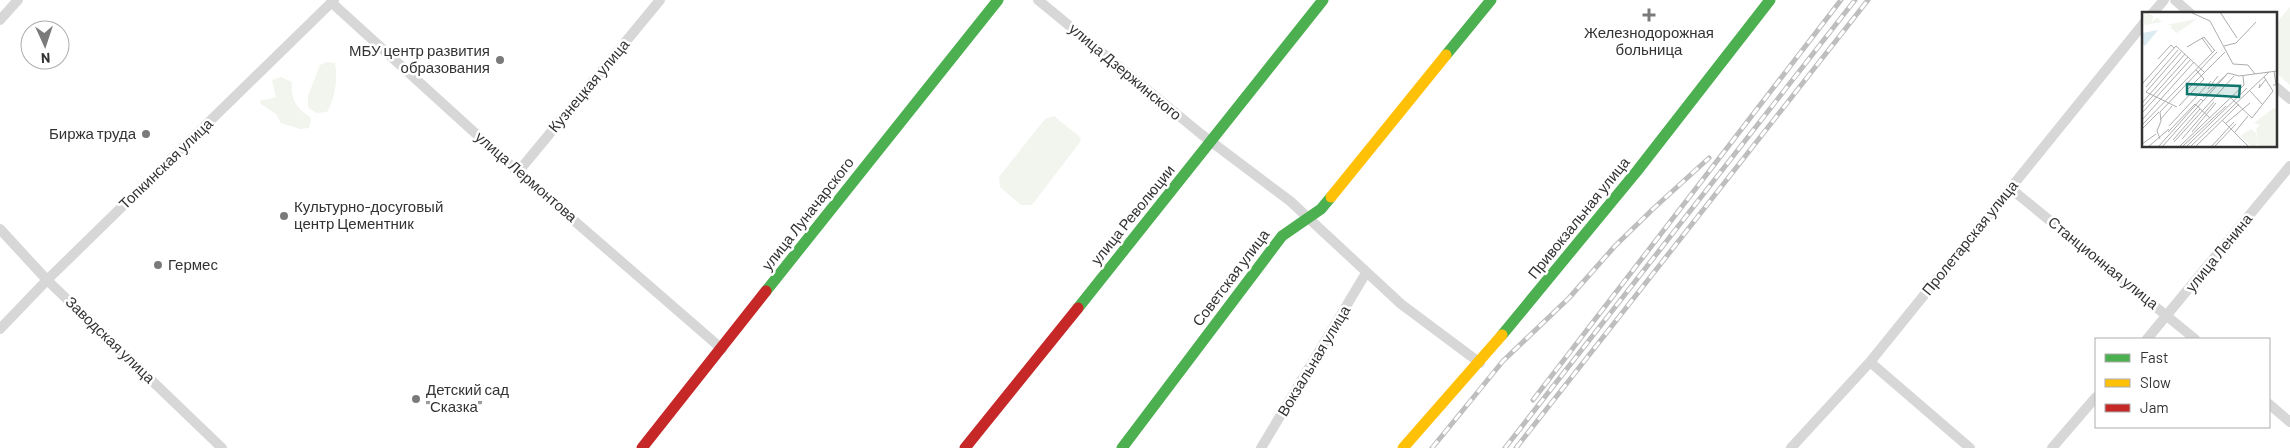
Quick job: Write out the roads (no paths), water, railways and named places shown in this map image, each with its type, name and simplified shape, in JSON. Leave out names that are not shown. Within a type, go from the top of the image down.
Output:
[{"type":"street","points":[[0,20],[18,0]]},
{"type":"street","name":"Кузнецкая улица","points":[[518,172],[660,0]]},
{"type":"street","name":"улица Луначарского","points":[[642,448],[722,349],[870,158],[998,0]]},
{"type":"street","name":"улица Дзержинского","points":[[1038,0],[1212,142],[1290,201],[1401,304],[1480,363]]},
{"type":"street","name":"улица Революции","points":[[965,448],[1212,142],[1323,0]]},
{"type":"street","name":"Советская улица","points":[[1122,448],[1282,236],[1321,209],[1491,0]]},
{"type":"street","name":"Привокзальная улица","points":[[1403,448],[1480,363],[1698,94],[1770,0]]},
{"type":"street","points":[[2154,12],[2164,0]]},
{"type":"street","points":[[2175,0],[2189,12]]},
{"type":"street","name":"улица Лермонтова","points":[[333,1],[518,172],[722,349]]},
{"type":"street","name":"Топкинская улица","points":[[0,330],[48,280],[333,1]]},
{"type":"street","name":"Пролетарская улица","points":[[1791,448],[1870,362],[2142,25]]},
{"type":"street","points":[[2278,89],[2290,99]]},
{"type":"street","name":"улица Ленина","points":[[2148,338],[2290,166]]},
{"type":"street","name":"Станционная улица","points":[[2010,188],[2194,338]]},
{"type":"street","name":"Заводская улица","points":[[0,229],[48,280],[222,448]]},
{"type":"street","name":"Вокзальная улица","points":[[1261,448],[1366,273]]},
{"type":"street","points":[[1870,362],[1970,448]]},
{"type":"street","points":[[2052,448],[2095,398]]},
{"type":"street","points":[[2270,405],[2290,422]]},
{"type":"railway","points":[[1533,400],[1841,0]]},
{"type":"railway","points":[[1505,448],[1855,0]]},
{"type":"railway","points":[[1516,448],[1868,0]]},
{"type":"railway","points":[[1432,448],[1503,361],[1569,298],[1615,246],[1709,158]]},
{"type":"place","name":"Железнодорожная больница","points":[[1649,15]]},
{"type":"place","name":"МБУ центр развития образования","points":[[500,60]]},
{"type":"place","name":"Биржа труда","points":[[146,134]]},
{"type":"place","name":"Культурно-досуговый центр Цементник","points":[[284,216]]},
{"type":"place","name":"Гермес","points":[[158,265]]},
{"type":"place","name":"Детский сад \"Сказка\"","points":[[416,399]]}]
